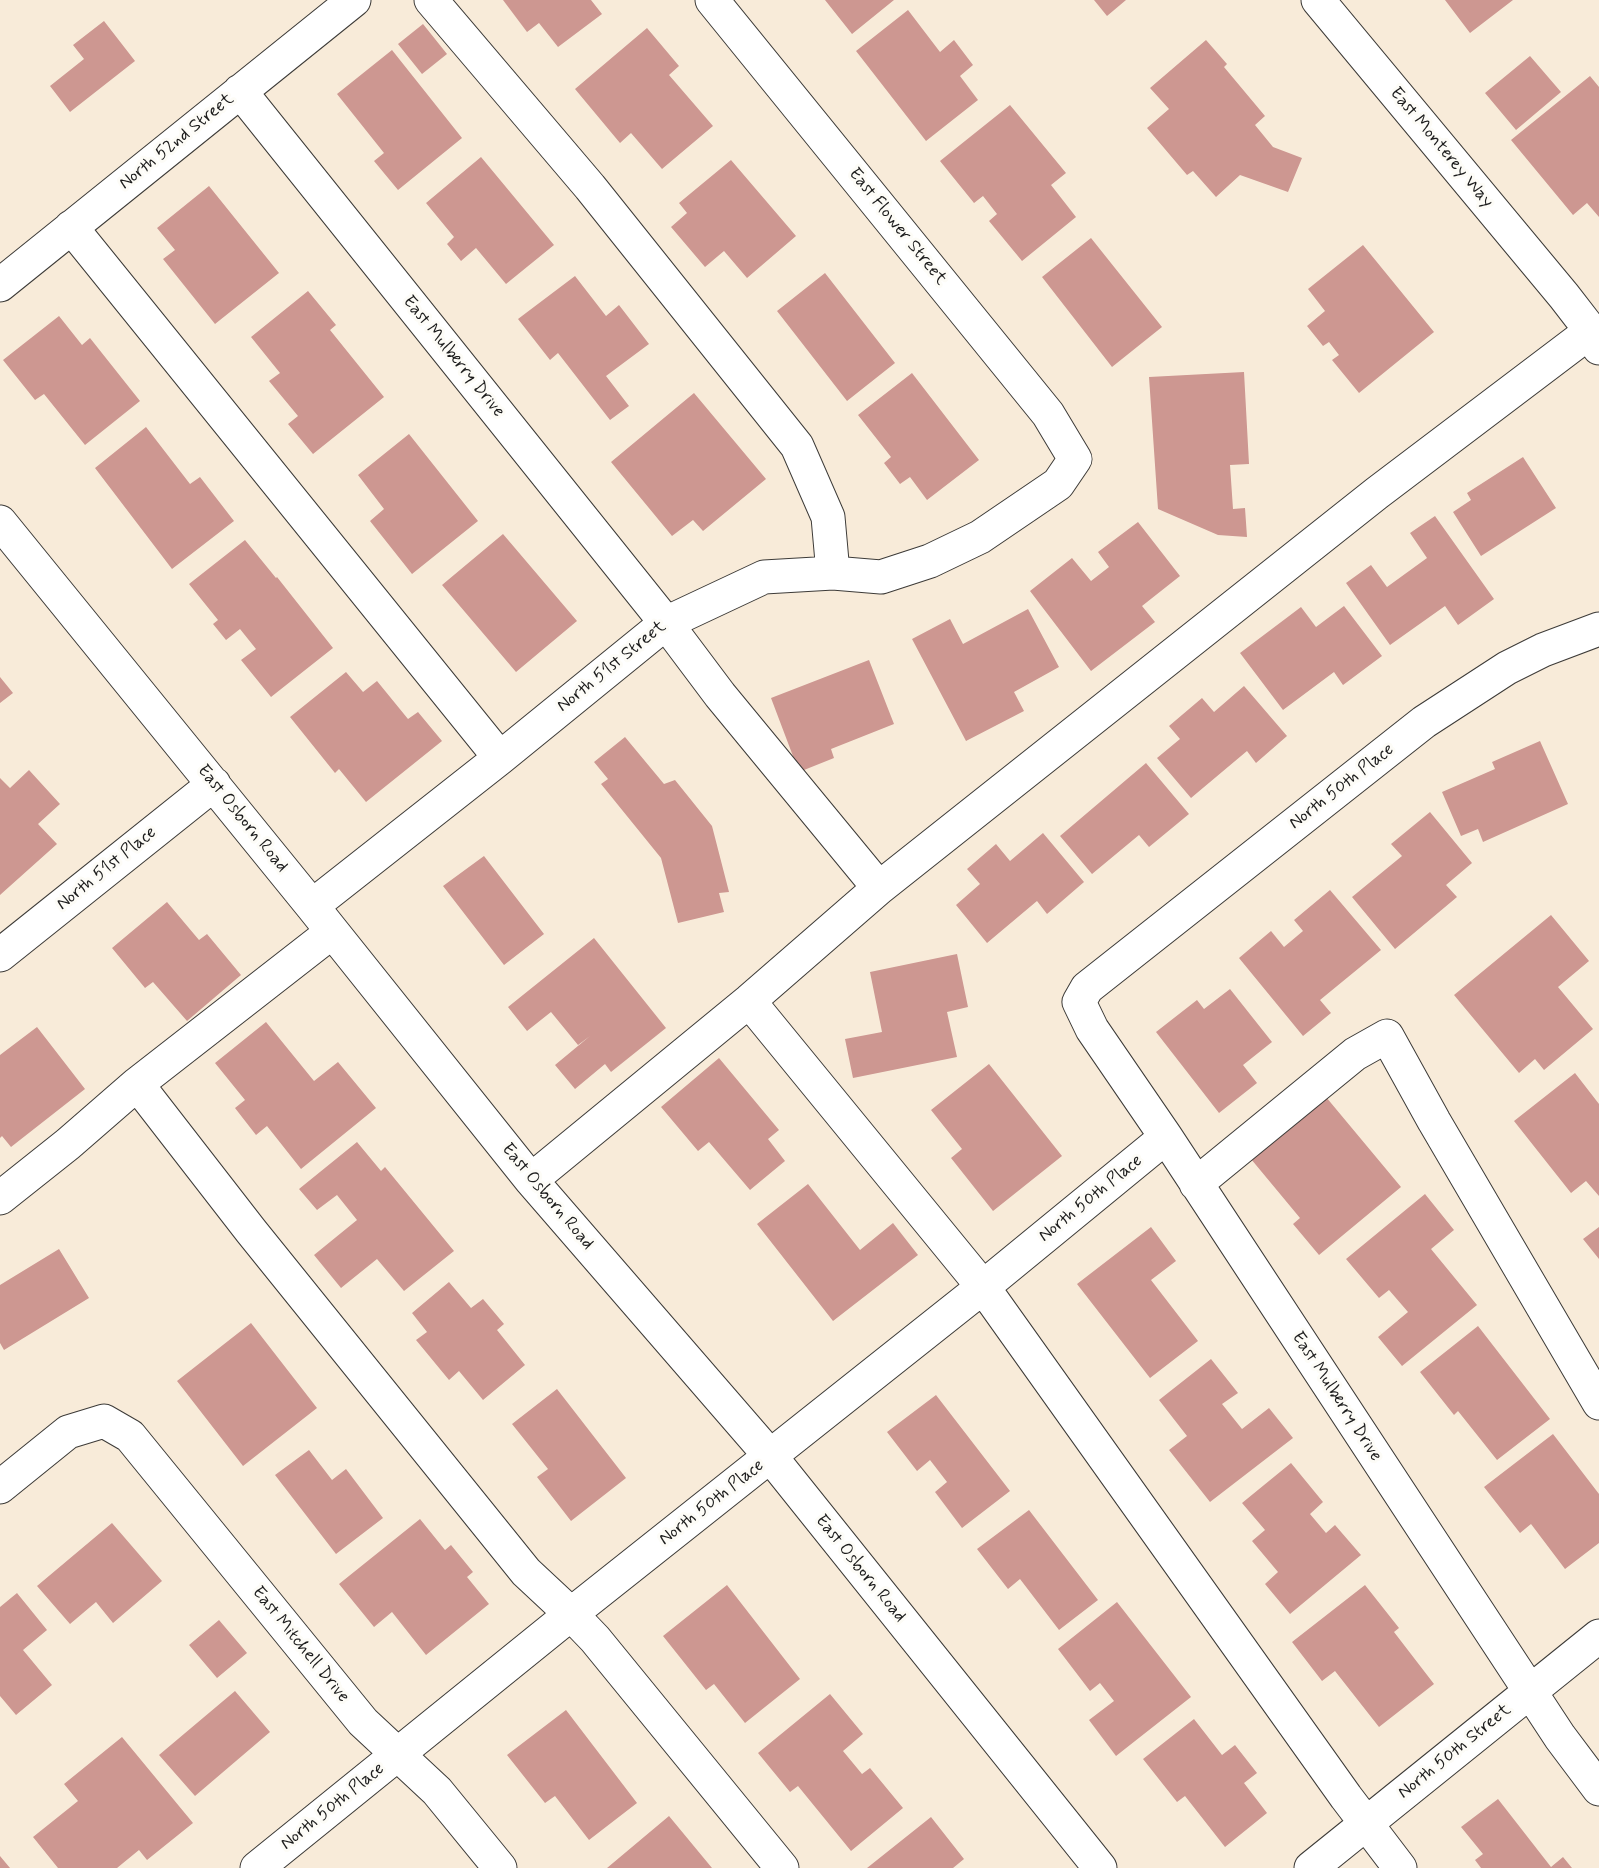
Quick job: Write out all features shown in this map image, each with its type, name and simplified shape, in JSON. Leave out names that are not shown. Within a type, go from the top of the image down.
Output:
[{"type":"street","name":"North 52nd Street","points":[[0,285],[354,0]]},
{"type":"street","points":[[431,0],[590,188],[796,446],[828,517],[833,573]]},
{"type":"street","name":"East Flower Street","points":[[712,0],[1048,414],[1075,459]]},
{"type":"street","name":"East Monterey Way","points":[[1318,0],[1564,296],[1595,340]]},
{"type":"street","name":"East Mulberry Drive","points":[[240,91],[666,622],[720,695],[879,888]]},
{"type":"street","points":[[72,227],[500,758]]},
{"type":"street","points":[[531,1180],[749,1001],[879,888],[1377,493],[1595,340]]},
{"type":"street","name":"North 51st Street","points":[[312,906],[500,758],[666,622],[764,577],[833,573],[881,577],[940,556],[980,537],[1058,484],[1075,459]]},
{"type":"street","name":"East Osborn Road","points":[[0,522],[214,784],[531,1180],[771,1457],[1100,1868]]},
{"type":"street","name":"North 50th Place","points":[[1078,1002],[1088,988],[1424,722],[1507,668],[1543,650],[1599,629]]},
{"type":"street","name":"North 51st Place","points":[[0,955],[214,784]]},
{"type":"street","points":[[0,1198],[68,1144],[137,1084],[332,932]]},
{"type":"street","points":[[749,1001],[984,1287],[1366,1824],[1400,1868]]},
{"type":"street","name":"East Mulberry Drive","points":[[1078,1002],[1092,1029],[1166,1137],[1560,1737],[1599,1789]]},
{"type":"street","points":[[1196,1184],[1355,1054],[1387,1036],[1434,1121],[1599,1403]]},
{"type":"street","points":[[137,1084],[251,1231],[526,1572],[595,1639],[782,1868]]},
{"type":"street","name":"North 50th Place","points":[[257,1868],[571,1614],[984,1287],[1166,1137]]},
{"type":"street","name":"East Mitchell Drive","points":[[0,1487],[68,1432],[104,1421],[130,1436],[363,1722],[437,1791],[500,1868]]},
{"type":"street","name":"North 50th Street","points":[[1311,1868],[1599,1636]]},
{"type":"building","points":[[503,0],[591,0],[602,14],[558,47],[539,23],[527,32]]},
{"type":"building","points":[[825,0],[894,0],[852,34]]},
{"type":"building","points":[[1094,0],[1126,0],[1107,16]]},
{"type":"building","points":[[1445,0],[1513,0],[1470,33]]},
{"type":"building","points":[[908,10],[940,52],[954,40],[973,65],[960,76],[978,100],[926,141],[856,51]]},
{"type":"building","points":[[104,21],[135,61],[70,112],[50,86],[84,59],[73,45]]},
{"type":"building","points":[[423,24],[447,54],[422,74],[398,44]]},
{"type":"building","points":[[647,28],[679,66],[669,75],[713,126],[662,169],[631,133],[620,143],[575,89]]},
{"type":"building","points":[[1206,40],[1227,64],[1224,67],[1265,116],[1255,125],[1273,147],[1302,158],[1288,192],[1240,175],[1216,197],[1193,171],[1187,175],[1147,128],[1169,109],[1150,88]]},
{"type":"building","points":[[392,50],[462,138],[398,190],[374,161],[384,153],[337,94]]},
{"type":"building","points":[[1530,56],[1561,92],[1516,130],[1485,93]]},
{"type":"building","points":[[1590,76],[1599,87],[1599,217],[1587,203],[1573,215],[1511,140]]},
{"type":"building","points":[[1010,105],[1066,173],[1051,185],[1076,217],[1022,261],[989,221],[997,214],[983,196],[974,203],[940,161]]},
{"type":"building","points":[[481,157],[554,245],[506,284],[476,248],[461,261],[447,244],[454,237],[426,203]]},
{"type":"building","points":[[731,160],[796,236],[747,278],[724,251],[705,267],[671,227],[687,213],[679,203]]},
{"type":"building","points":[[209,186],[279,273],[215,324],[163,259],[175,250],[157,228]]},
{"type":"building","points":[[1091,238],[1162,327],[1112,367],[1042,277]]},
{"type":"building","points":[[1363,245],[1434,332],[1359,393],[1332,360],[1339,355],[1329,342],[1323,346],[1307,326],[1325,311],[1308,289]]},
{"type":"building","points":[[825,273],[895,363],[847,401],[777,311]]},
{"type":"building","points":[[575,276],[606,316],[619,305],[649,344],[606,376],[629,406],[610,420],[558,353],[550,360],[518,319]]},
{"type":"building","points":[[308,291],[336,325],[330,330],[384,397],[313,454],[288,424],[298,416],[269,381],[280,373],[251,337]]},
{"type":"building","points":[[59,316],[82,345],[90,338],[140,401],[85,445],[44,394],[35,400],[3,360]]},
{"type":"building","points":[[1244,372],[1249,464],[1230,465],[1233,509],[1245,508],[1247,537],[1218,535],[1158,509],[1149,377]]},
{"type":"building","points":[[912,373],[979,460],[927,500],[910,477],[900,484],[884,463],[891,457],[858,415]]},
{"type":"building","points":[[694,393],[766,479],[703,531],[693,520],[672,536],[611,462]]},
{"type":"building","points":[[146,427],[190,484],[200,477],[234,521],[172,569],[95,468]]},
{"type":"building","points":[[409,434],[478,521],[412,574],[370,521],[384,509],[358,475]]},
{"type":"building","points":[[1523,457],[1556,508],[1481,556],[1453,512],[1471,500],[1467,493]]},
{"type":"building","points":[[1435,516],[1494,599],[1458,625],[1445,606],[1390,645],[1346,583],[1371,565],[1387,587],[1427,558],[1410,533]]},
{"type":"building","points":[[1138,522],[1180,576],[1142,606],[1155,622],[1091,671],[1030,591],[1072,558],[1091,581],[1109,567],[1098,552]]},
{"type":"building","points":[[503,534],[577,621],[516,672],[442,585]]},
{"type":"building","points":[[245,540],[333,648],[271,697],[241,660],[256,649],[240,629],[226,640],[213,624],[218,620],[189,584]]},
{"type":"building","points":[[1344,606],[1382,656],[1343,685],[1334,672],[1283,710],[1240,653],[1301,607],[1316,627]]},
{"type":"building","points":[[1028,609],[1059,667],[1014,692],[1024,711],[966,741],[912,639],[950,619],[963,644]]},
{"type":"building","points":[[869,660],[894,724],[831,749],[834,758],[799,772],[771,698]]},
{"type":"building","points":[[346,672],[363,692],[377,681],[408,719],[418,712],[442,741],[366,802],[339,769],[335,773],[290,717]]},
{"type":"building","points":[[0,677],[13,693],[0,703]]},
{"type":"building","points":[[1244,686],[1287,736],[1256,763],[1247,751],[1191,798],[1157,758],[1180,739],[1169,726],[1202,698],[1214,712]]},
{"type":"building","points":[[625,737],[664,784],[675,780],[712,826],[729,892],[719,893],[724,912],[678,923],[661,858],[601,784],[608,779],[594,762]]},
{"type":"building","points":[[1540,741],[1568,804],[1483,842],[1478,829],[1461,836],[1442,792],[1495,769],[1492,762]]},
{"type":"building","points":[[1146,763],[1189,814],[1149,847],[1139,835],[1092,874],[1060,836]]},
{"type":"building","points":[[29,770],[60,804],[38,824],[57,844],[0,895],[0,778],[10,788]]},
{"type":"building","points":[[1430,812],[1472,863],[1446,885],[1457,897],[1395,949],[1352,897],[1402,856],[1391,844]]},
{"type":"building","points":[[1043,833],[1084,882],[1047,914],[1037,901],[987,943],[956,905],[980,884],[967,869],[996,844],[1010,861]]},
{"type":"building","points":[[484,856],[544,934],[504,965],[443,886]]},
{"type":"building","points":[[1330,890],[1381,950],[1320,1000],[1331,1013],[1303,1036],[1239,958],[1271,931],[1284,947],[1303,931],[1294,920]]},
{"type":"building","points":[[167,902],[199,940],[207,934],[241,975],[187,1021],[153,982],[145,988],[112,948]]},
{"type":"building","points":[[1551,915],[1589,961],[1558,987],[1593,1029],[1544,1070],[1535,1059],[1519,1073],[1454,995]]},
{"type":"building","points":[[594,938],[666,1028],[611,1072],[605,1064],[575,1089],[555,1065],[590,1036],[578,1045],[551,1012],[527,1031],[508,1007]]},
{"type":"building","points":[[957,954],[968,1007],[947,1012],[957,1057],[853,1078],[845,1039],[882,1032],[870,972]]},
{"type":"building","points":[[1230,989],[1272,1042],[1243,1065],[1257,1083],[1219,1113],[1156,1032],[1197,1000],[1204,1009]]},
{"type":"building","points":[[266,1022],[314,1081],[338,1062],[376,1108],[301,1169],[267,1126],[256,1135],[235,1108],[245,1100],[215,1063]]},
{"type":"building","points":[[37,1027],[85,1089],[11,1147],[2,1136],[0,1138],[0,1055]]},
{"type":"building","points":[[719,1058],[779,1130],[768,1139],[785,1161],[750,1190],[709,1142],[698,1151],[661,1107]]},
{"type":"building","points":[[989,1064],[1062,1156],[993,1211],[951,1158],[962,1149],[931,1110]]},
{"type":"building","points":[[1575,1073],[1599,1104],[1599,1196],[1586,1181],[1571,1193],[1514,1121]]},
{"type":"building","points":[[1326,1097],[1401,1187],[1319,1255],[1293,1224],[1300,1218],[1251,1159]]},
{"type":"building","points":[[357,1142],[381,1171],[385,1167],[454,1251],[404,1291],[377,1259],[341,1288],[314,1255],[357,1220],[337,1195],[317,1210],[299,1189]]},
{"type":"building","points":[[808,1184],[860,1250],[893,1223],[918,1255],[833,1321],[757,1224]]},
{"type":"building","points":[[1425,1194],[1454,1230],[1431,1249],[1477,1305],[1402,1366],[1378,1337],[1408,1312],[1389,1290],[1379,1298],[1346,1259]]},
{"type":"building","points":[[1151,1227],[1176,1261],[1151,1280],[1198,1341],[1150,1378],[1077,1284]]},
{"type":"building","points":[[1599,1227],[1599,1259],[1583,1239]]},
{"type":"building","points":[[59,1249],[89,1298],[4,1350],[0,1343],[0,1285]]},
{"type":"building","points":[[449,1282],[471,1308],[483,1299],[504,1324],[497,1330],[525,1365],[483,1400],[459,1371],[449,1380],[416,1340],[427,1332],[412,1313]]},
{"type":"building","points":[[251,1323],[317,1408],[243,1466],[177,1381]]},
{"type":"building","points":[[1478,1326],[1550,1419],[1497,1460],[1458,1411],[1454,1415],[1420,1372]]},
{"type":"building","points":[[1211,1359],[1238,1393],[1222,1404],[1242,1429],[1269,1408],[1293,1438],[1210,1502],[1169,1450],[1187,1436],[1159,1400]]},
{"type":"building","points":[[557,1389],[626,1478],[571,1521],[537,1477],[548,1469],[512,1424]]},
{"type":"building","points":[[936,1395],[1010,1491],[962,1528],[935,1492],[947,1482],[930,1460],[917,1471],[887,1432]]},
{"type":"building","points":[[1553,1434],[1599,1494],[1599,1543],[1565,1569],[1531,1524],[1520,1533],[1484,1487]]},
{"type":"building","points":[[309,1450],[332,1480],[346,1469],[383,1518],[336,1554],[275,1475]]},
{"type":"building","points":[[1291,1463],[1323,1502],[1310,1514],[1326,1533],[1335,1525],[1361,1555],[1290,1614],[1265,1584],[1278,1572],[1252,1541],[1265,1530],[1242,1503]]},
{"type":"building","points":[[1029,1510],[1098,1600],[1059,1630],[1020,1579],[1008,1589],[977,1549]]},
{"type":"building","points":[[420,1519],[445,1550],[451,1545],[473,1572],[467,1577],[489,1604],[426,1655],[392,1612],[374,1627],[339,1584]]},
{"type":"building","points":[[112,1523],[162,1581],[113,1623],[96,1602],[70,1624],[37,1586]]},
{"type":"building","points":[[727,1585],[800,1679],[745,1723],[714,1684],[706,1690],[663,1636]]},
{"type":"building","points":[[1365,1585],[1399,1628],[1394,1632],[1434,1684],[1379,1727],[1335,1671],[1322,1681],[1292,1642]]},
{"type":"building","points":[[17,1593],[47,1630],[23,1650],[52,1685],[16,1715],[0,1696],[0,1607]]},
{"type":"building","points":[[1117,1602],[1191,1697],[1116,1756],[1089,1720],[1114,1701],[1100,1683],[1090,1691],[1058,1649]]},
{"type":"building","points":[[219,1620],[247,1653],[217,1678],[189,1645]]},
{"type":"building","points":[[235,1691],[270,1732],[195,1796],[159,1755]]},
{"type":"building","points":[[830,1694],[863,1734],[843,1751],[862,1774],[870,1768],[903,1808],[851,1851],[798,1786],[790,1792],[758,1753]]},
{"type":"building","points":[[566,1710],[637,1803],[589,1840],[555,1796],[545,1803],[507,1755]]},
{"type":"building","points":[[1194,1719],[1222,1755],[1235,1745],[1257,1773],[1244,1783],[1267,1813],[1225,1847],[1185,1796],[1177,1802],[1143,1759]]},
{"type":"building","points":[[122,1737],[193,1823],[147,1860],[139,1850],[117,1868],[58,1868],[33,1837],[78,1801],[64,1784]]},
{"type":"building","points":[[1498,1799],[1551,1867],[1563,1857],[1572,1868],[1481,1868],[1475,1860],[1483,1854],[1461,1827]]},
{"type":"building","points":[[669,1816],[712,1868],[607,1868]]},
{"type":"building","points":[[931,1817],[964,1859],[953,1868],[867,1868]]},
{"type":"building","points":[[0,1856],[10,1868],[0,1868]]}]
